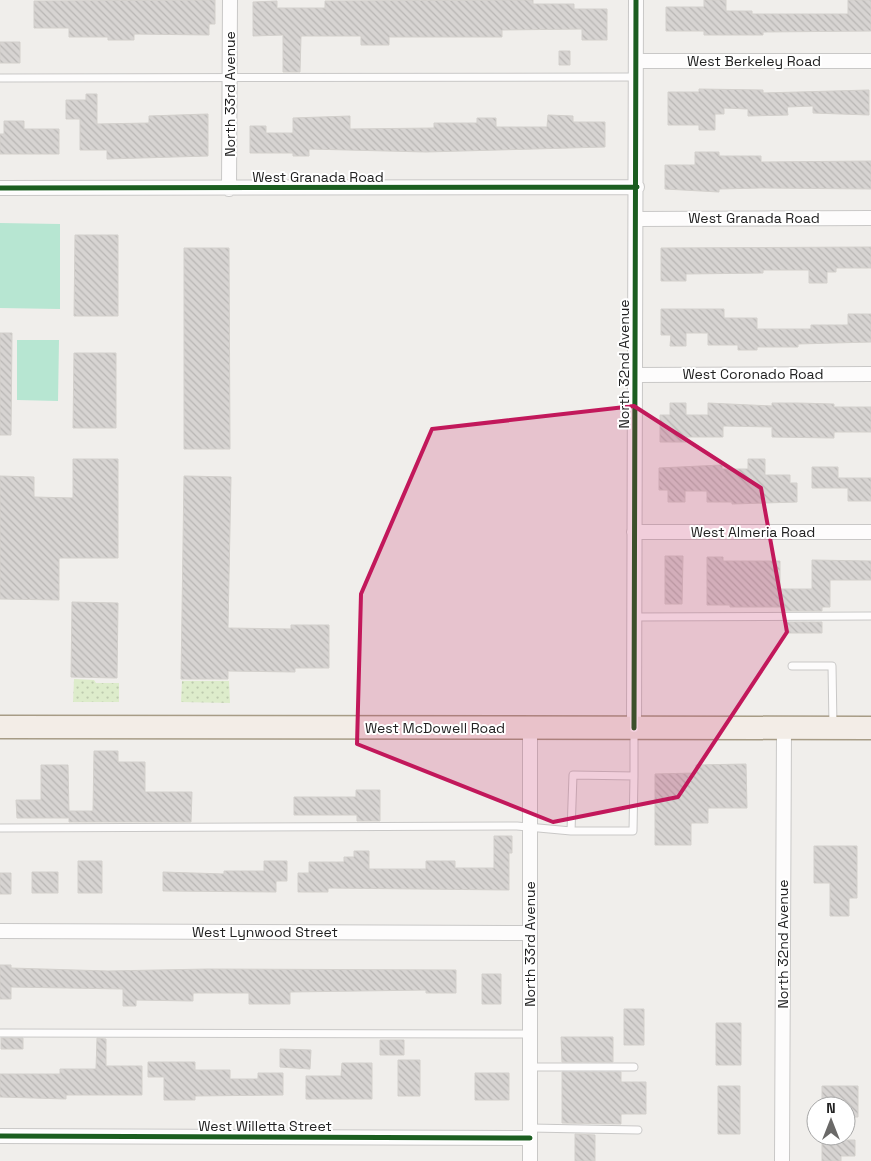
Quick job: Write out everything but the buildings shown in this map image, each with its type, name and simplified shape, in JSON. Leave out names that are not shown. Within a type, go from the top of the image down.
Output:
[{"type":"main road","name":"West McDowell Road","points":[[0,727],[871,728]]},
{"type":"street","name":"North 33rd Avenue","points":[[229,189],[230,0]]},
{"type":"street","name":"North 32nd Avenue","points":[[634,728],[637,187],[636,0]]},
{"type":"street","name":"West Berkeley Road","points":[[636,61],[871,61]]},
{"type":"street","name":"West Granada Road","points":[[0,188],[637,187]]},
{"type":"street","name":"West Granada Road","points":[[636,219],[871,218]]},
{"type":"street","name":"West Coronado Road","points":[[635,375],[871,374]]},
{"type":"street","name":"West Almeria Road","points":[[634,532],[871,532]]},
{"type":"street","name":"North 33rd Avenue","points":[[530,728],[530,1161]]},
{"type":"street","name":"North 32nd Avenue","points":[[782,1161],[784,728]]},
{"type":"street","name":"West Lynwood Street","points":[[0,931],[530,933]]},
{"type":"street","name":"West Willetta Street","points":[[0,1136],[530,1133]]},
{"type":"lane","points":[[0,78],[636,77]]},
{"type":"lane","points":[[634,617],[871,616]]},
{"type":"lane","points":[[792,666],[832,666],[833,728]]},
{"type":"lane","points":[[0,828],[517,826],[571,831],[633,831],[634,728]]},
{"type":"lane","points":[[571,831],[573,775],[634,776]]},
{"type":"lane","points":[[0,1033],[530,1034]]},
{"type":"lane","points":[[530,1067],[634,1067]]},
{"type":"lane","points":[[530,1133],[638,1130]]},
{"type":"highlighted area","points":[[634,406],[761,488],[787,632],[678,797],[553,822],[357,744],[361,594],[432,429]]},
{"type":"green space","points":[[0,223],[60,224],[60,309],[0,308]]},
{"type":"green space","points":[[17,340],[59,340],[58,401],[17,400]]},
{"type":"green space","points":[[74,679],[94,680],[96,683],[119,683],[119,702],[73,702]]},
{"type":"green space","points":[[182,681],[229,681],[230,703],[181,702]]},
{"type":"cycle path","points":[[634,728],[636,0]]},
{"type":"cycle path","points":[[0,188],[637,187]]},
{"type":"cycle path","points":[[0,1136],[530,1138]]}]
